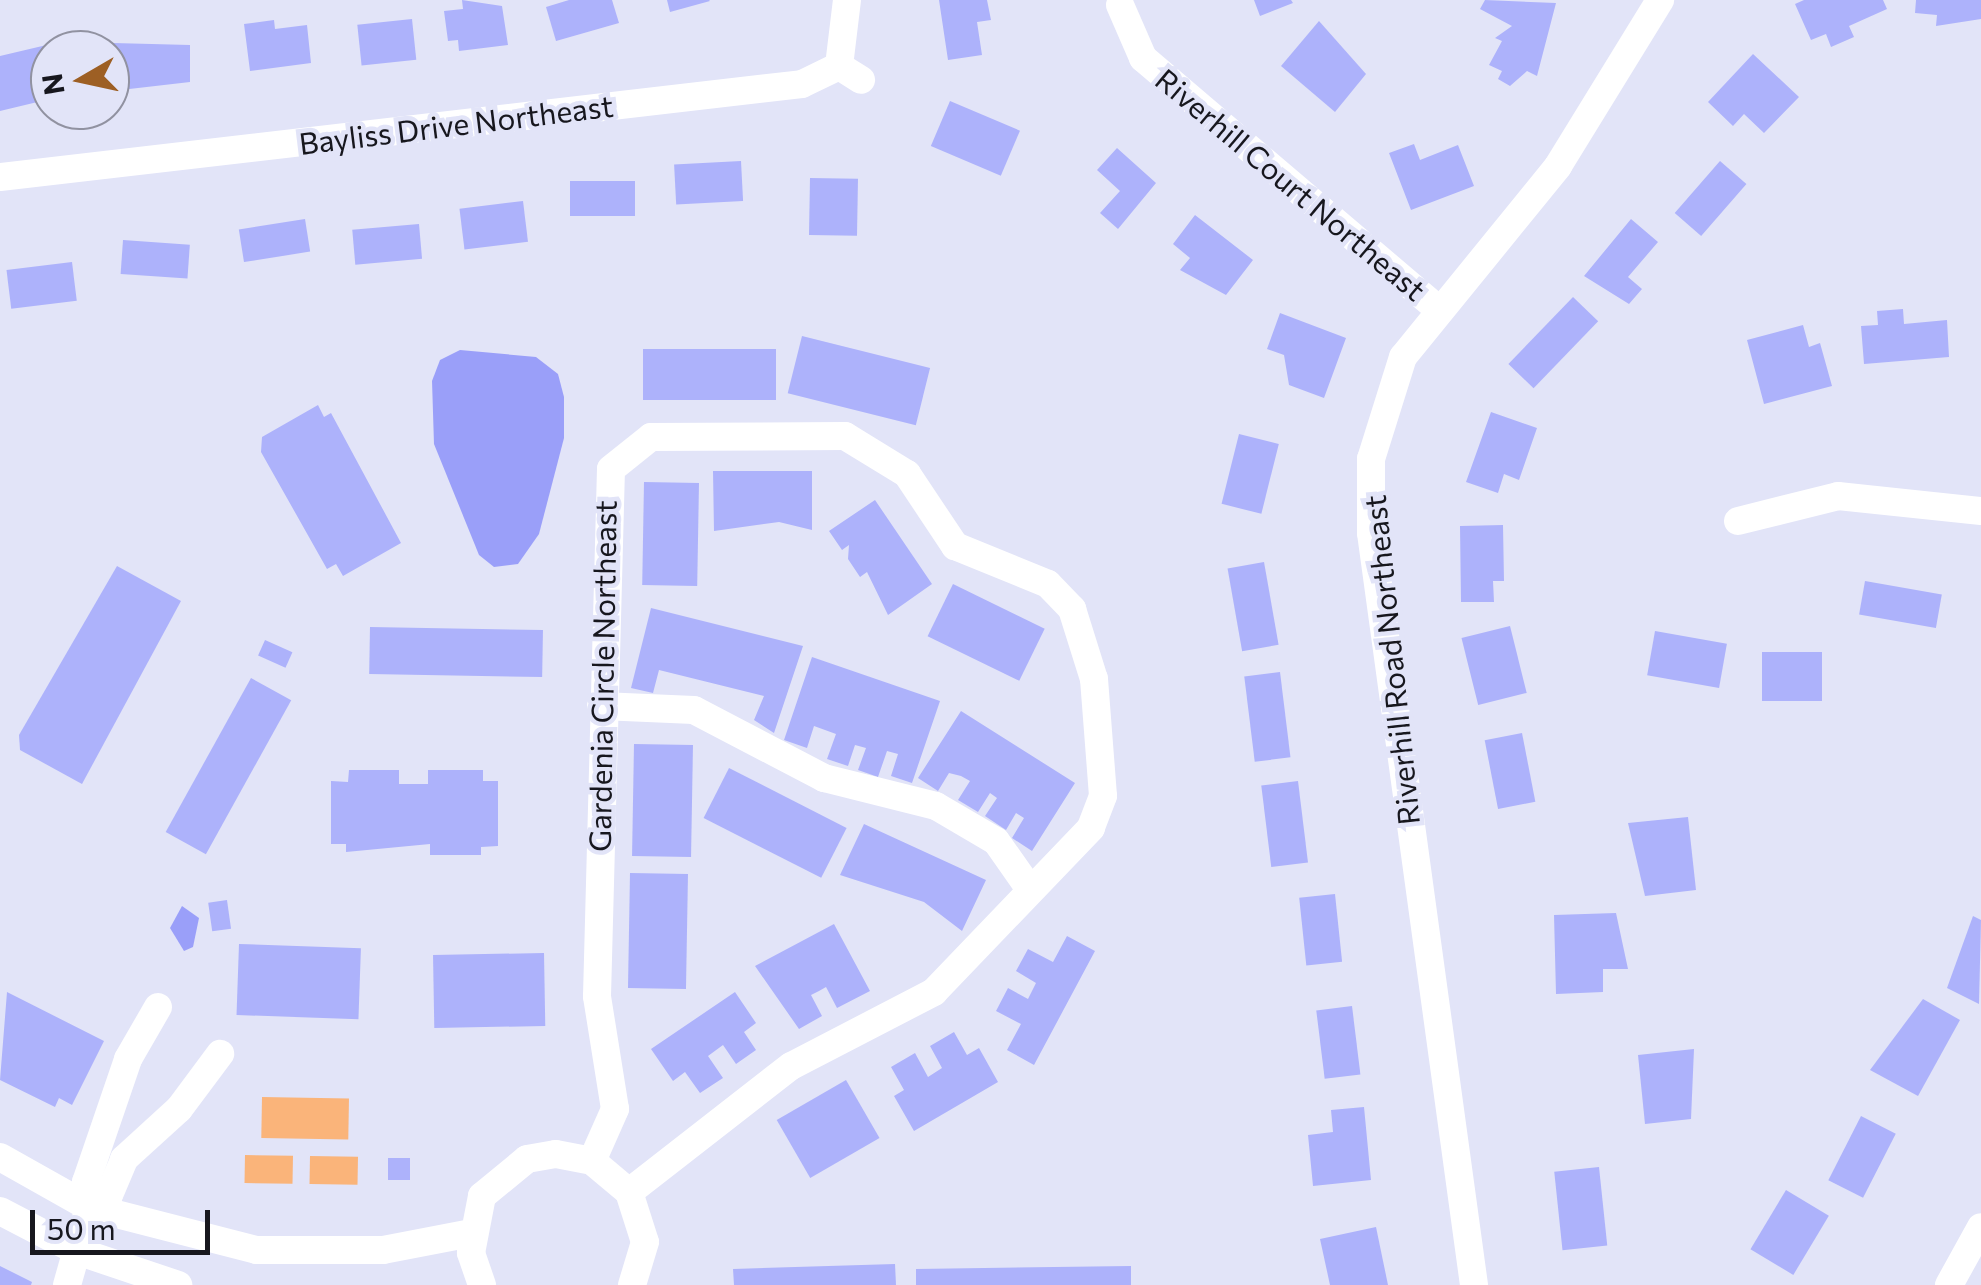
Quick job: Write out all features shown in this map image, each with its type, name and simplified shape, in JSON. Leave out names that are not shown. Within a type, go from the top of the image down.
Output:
[{"type":"street","name":"Bayliss Drive Northeast","points":[[0,177],[802,84],[850,73],[847,0]]},
{"type":"street","name":"Riverhill Road Northeast","points":[[1474,1285],[1371,533],[1382,407],[1437,308],[1558,166],[1660,0]]},
{"type":"street","name":"Riverhill Court Northeast","points":[[1120,6],[1143,58],[1437,308]]},
{"type":"street","name":"Gardenia Circle Northeast","points":[[592,1162],[615,1109],[597,996],[604,490],[619,456],[669,435],[812,434],[866,445],[908,474],[955,546],[1048,584],[1082,626],[1106,764],[1103,796],[1092,828],[1030,888],[934,992],[791,1066],[629,1192]]},
{"type":"street","points":[[1738,521],[1838,496],[1981,510]]},
{"type":"street","points":[[601,706],[694,710],[824,778],[936,806],[996,841],[1030,888]]},
{"type":"street","points":[[68,1285],[89,1207],[86,1182],[128,1059],[158,1007]]},
{"type":"street","points":[[89,1207],[109,1195],[133,1147],[179,1109],[220,1054]]},
{"type":"street","points":[[477,1284],[471,1233],[502,1174],[556,1154],[592,1162],[629,1192],[645,1242],[632,1285]]},
{"type":"street","points":[[0,1156],[89,1207],[257,1250],[383,1250],[471,1233]]},
{"type":"street","points":[[0,1210],[77,1251],[178,1285]]},
{"type":"street","points":[[1949,1285],[1981,1227]]},
{"type":"shaded area","points":[[262,1097],[349,1099],[348,1140],[261,1138]]},
{"type":"shaded area","points":[[245,1155],[293,1156],[293,1184],[245,1183]]},
{"type":"shaded area","points":[[310,1156],[358,1157],[358,1185],[310,1184]]},
{"type":"water","points":[[460,350],[536,357],[558,374],[564,397],[564,438],[539,534],[518,564],[494,567],[479,555],[434,444],[432,381],[440,360]]},
{"type":"water","points":[[182,906],[199,918],[193,947],[184,951],[170,928]]},
{"type":"building","points":[[462,0],[502,6],[508,45],[459,51],[458,40],[448,41],[444,11],[463,9]]},
{"type":"building","points":[[569,0],[612,0],[619,23],[556,41],[546,7]]},
{"type":"building","points":[[667,0],[709,0],[710,1],[670,12]]},
{"type":"building","points":[[939,0],[987,0],[991,20],[977,22],[982,55],[948,60]]},
{"type":"building","points":[[1254,0],[1291,0],[1293,3],[1260,16]]},
{"type":"building","points":[[1485,0],[1556,3],[1537,76],[1527,71],[1510,86],[1498,79],[1502,71],[1489,65],[1502,41],[1495,38],[1512,26],[1480,9]]},
{"type":"building","points":[[1804,0],[1883,0],[1887,9],[1849,26],[1854,37],[1831,47],[1826,34],[1811,40],[1795,4]]},
{"type":"building","points":[[1916,0],[1981,0],[1981,19],[1936,26],[1937,15],[1915,13]]},
{"type":"building","points":[[412,19],[416,60],[362,66],[357,25]]},
{"type":"building","points":[[274,20],[275,29],[307,25],[311,63],[250,71],[244,24]]},
{"type":"building","points":[[1319,21],[1366,74],[1335,112],[1281,66]]},
{"type":"building","points":[[130,43],[190,45],[190,82],[130,89]]},
{"type":"building","points":[[30,49],[30,104],[0,111],[0,56]]},
{"type":"building","points":[[1753,54],[1799,97],[1764,133],[1744,114],[1733,126],[1708,102]]},
{"type":"building","points":[[950,101],[1020,131],[1001,176],[931,146]]},
{"type":"building","points":[[1414,144],[1420,160],[1458,145],[1474,186],[1411,210],[1389,153]]},
{"type":"building","points":[[1117,148],[1156,183],[1118,229],[1100,213],[1120,191],[1097,170]]},
{"type":"building","points":[[741,161],[743,201],[676,204],[674,165]]},
{"type":"building","points":[[1720,161],[1746,184],[1701,236],[1675,213]]},
{"type":"building","points":[[810,178],[858,179],[857,236],[809,235]]},
{"type":"building","points":[[570,181],[635,181],[635,216],[570,216]]},
{"type":"building","points":[[523,201],[528,242],[464,249],[459,209]]},
{"type":"building","points":[[1195,215],[1253,260],[1226,295],[1180,270],[1190,258],[1173,244]]},
{"type":"building","points":[[305,219],[310,252],[244,262],[239,229]]},
{"type":"building","points":[[1631,219],[1658,242],[1628,277],[1642,289],[1629,304],[1584,276]]},
{"type":"building","points":[[419,224],[422,259],[355,265],[352,230]]},
{"type":"building","points":[[123,240],[190,245],[187,279],[121,274]]},
{"type":"building","points":[[72,262],[77,301],[11,309],[6,270]]},
{"type":"building","points":[[1573,297],[1598,321],[1534,388],[1508,364]]},
{"type":"building","points":[[1903,309],[1904,324],[1947,320],[1949,357],[1864,364],[1861,326],[1878,325],[1877,311]]},
{"type":"building","points":[[1280,313],[1346,338],[1324,398],[1289,385],[1284,355],[1267,349]]},
{"type":"building","points":[[1803,325],[1809,347],[1820,343],[1832,386],[1764,404],[1747,340]]},
{"type":"building","points":[[802,336],[930,368],[916,425],[788,393]]},
{"type":"building","points":[[643,349],[776,349],[776,400],[643,400]]},
{"type":"building","points":[[318,405],[324,417],[331,413],[401,543],[343,576],[336,564],[327,569],[261,452],[262,437]]},
{"type":"building","points":[[1491,412],[1537,428],[1519,480],[1504,474],[1498,493],[1466,482]]},
{"type":"building","points":[[1239,434],[1279,444],[1261,514],[1222,504]]},
{"type":"building","points":[[713,471],[812,471],[812,530],[779,522],[714,531]]},
{"type":"building","points":[[644,482],[699,483],[697,586],[642,585]]},
{"type":"building","points":[[875,500],[932,584],[888,615],[867,572],[860,577],[848,559],[849,545],[842,550],[829,531]]},
{"type":"building","points":[[1503,525],[1504,581],[1493,581],[1494,602],[1461,602],[1460,526]]},
{"type":"building","points":[[1264,562],[1279,645],[1242,651],[1228,568]]},
{"type":"building","points":[[117,566],[181,601],[82,784],[20,750],[19,735]]},
{"type":"building","points":[[1865,581],[1942,595],[1936,628],[1859,614]]},
{"type":"building","points":[[953,584],[1045,629],[1019,681],[928,636]]},
{"type":"building","points":[[651,608],[803,646],[774,733],[754,720],[764,696],[659,670],[653,693],[631,688]]},
{"type":"building","points":[[1510,626],[1527,693],[1478,705],[1461,638]]},
{"type":"building","points":[[370,627],[543,630],[542,677],[369,674]]},
{"type":"building","points":[[1655,631],[1727,644],[1719,688],[1647,675]]},
{"type":"building","points":[[265,640],[292,652],[285,668],[258,656]]},
{"type":"building","points":[[1762,652],[1822,652],[1822,701],[1762,701]]},
{"type":"building","points":[[812,657],[940,701],[912,783],[891,776],[898,754],[887,751],[878,777],[858,770],[866,748],[855,745],[848,766],[827,759],[836,734],[814,726],[807,748],[784,740]]},
{"type":"building","points":[[1280,672],[1290,757],[1255,762],[1244,676]]},
{"type":"building","points":[[251,678],[291,700],[206,854],[166,832]]},
{"type":"building","points":[[961,711],[1075,783],[1032,851],[1012,838],[1024,818],[1016,813],[1006,830],[985,816],[997,798],[990,793],[978,812],[958,800],[970,781],[949,773],[938,791],[918,778]]},
{"type":"building","points":[[1522,733],[1535,802],[1498,809],[1485,740]]},
{"type":"building","points":[[634,744],[693,745],[691,857],[632,856]]},
{"type":"building","points":[[729,768],[847,828],[821,878],[704,818]]},
{"type":"building","points":[[349,770],[399,770],[399,784],[428,784],[428,770],[483,770],[483,781],[498,781],[498,846],[481,847],[481,855],[430,855],[430,844],[346,852],[346,844],[331,844],[331,781],[348,782]]},
{"type":"building","points":[[1298,781],[1308,862],[1271,867],[1261,786]]},
{"type":"building","points":[[1688,817],[1696,890],[1645,896],[1628,823]]},
{"type":"building","points":[[864,824],[986,880],[962,931],[924,902],[840,875]]},
{"type":"building","points":[[630,873],[688,874],[686,989],[628,988]]},
{"type":"building","points":[[1335,894],[1342,962],[1306,965],[1299,898]]},
{"type":"building","points":[[227,900],[231,929],[212,931],[208,903]]},
{"type":"building","points":[[1616,913],[1628,969],[1603,969],[1603,992],[1556,994],[1554,915]]},
{"type":"building","points":[[1973,916],[1981,920],[1979,1004],[1947,988]]},
{"type":"building","points":[[834,924],[870,991],[837,1008],[826,987],[811,995],[822,1016],[799,1029],[755,966]]},
{"type":"building","points":[[1067,936],[1095,951],[1034,1065],[1007,1050],[1021,1024],[996,1011],[1008,988],[1028,999],[1036,983],[1016,971],[1028,949],[1053,962]]},
{"type":"building","points":[[239,944],[361,948],[358,1019],[237,1015]]},
{"type":"building","points":[[544,953],[545,1026],[434,1028],[433,955]]},
{"type":"building","points":[[7,992],[104,1041],[72,1105],[59,1098],[55,1107],[0,1080]]},
{"type":"building","points":[[735,992],[756,1023],[744,1032],[756,1050],[736,1064],[723,1045],[708,1056],[723,1078],[700,1093],[685,1072],[673,1081],[651,1049]]},
{"type":"building","points":[[1923,999],[1960,1020],[1918,1096],[1870,1070]]},
{"type":"building","points":[[1352,1006],[1360,1074],[1325,1079],[1316,1010]]},
{"type":"building","points":[[954,1032],[967,1055],[979,1048],[998,1082],[914,1131],[894,1096],[904,1090],[891,1067],[915,1053],[928,1077],[942,1068],[930,1046]]},
{"type":"building","points":[[1694,1049],[1691,1119],[1645,1124],[1638,1055]]},
{"type":"building","points":[[846,1080],[880,1138],[810,1178],[777,1120]]},
{"type":"building","points":[[1364,1107],[1371,1180],[1313,1186],[1308,1135],[1333,1132],[1331,1110]]},
{"type":"building","points":[[1861,1116],[1896,1134],[1863,1198],[1828,1180]]},
{"type":"building","points":[[388,1158],[410,1158],[410,1180],[388,1180]]},
{"type":"building","points":[[1599,1167],[1607,1246],[1563,1250],[1554,1172]]},
{"type":"building","points":[[1786,1190],[1829,1216],[1793,1275],[1750,1249]]},
{"type":"building","points":[[1376,1227],[1388,1285],[1330,1285],[1320,1239]]},
{"type":"building","points":[[895,1264],[896,1285],[734,1285],[733,1269]]},
{"type":"building","points":[[0,1266],[32,1282],[31,1285],[0,1285]]},
{"type":"building","points":[[1131,1266],[1131,1285],[916,1285],[916,1269]]}]
